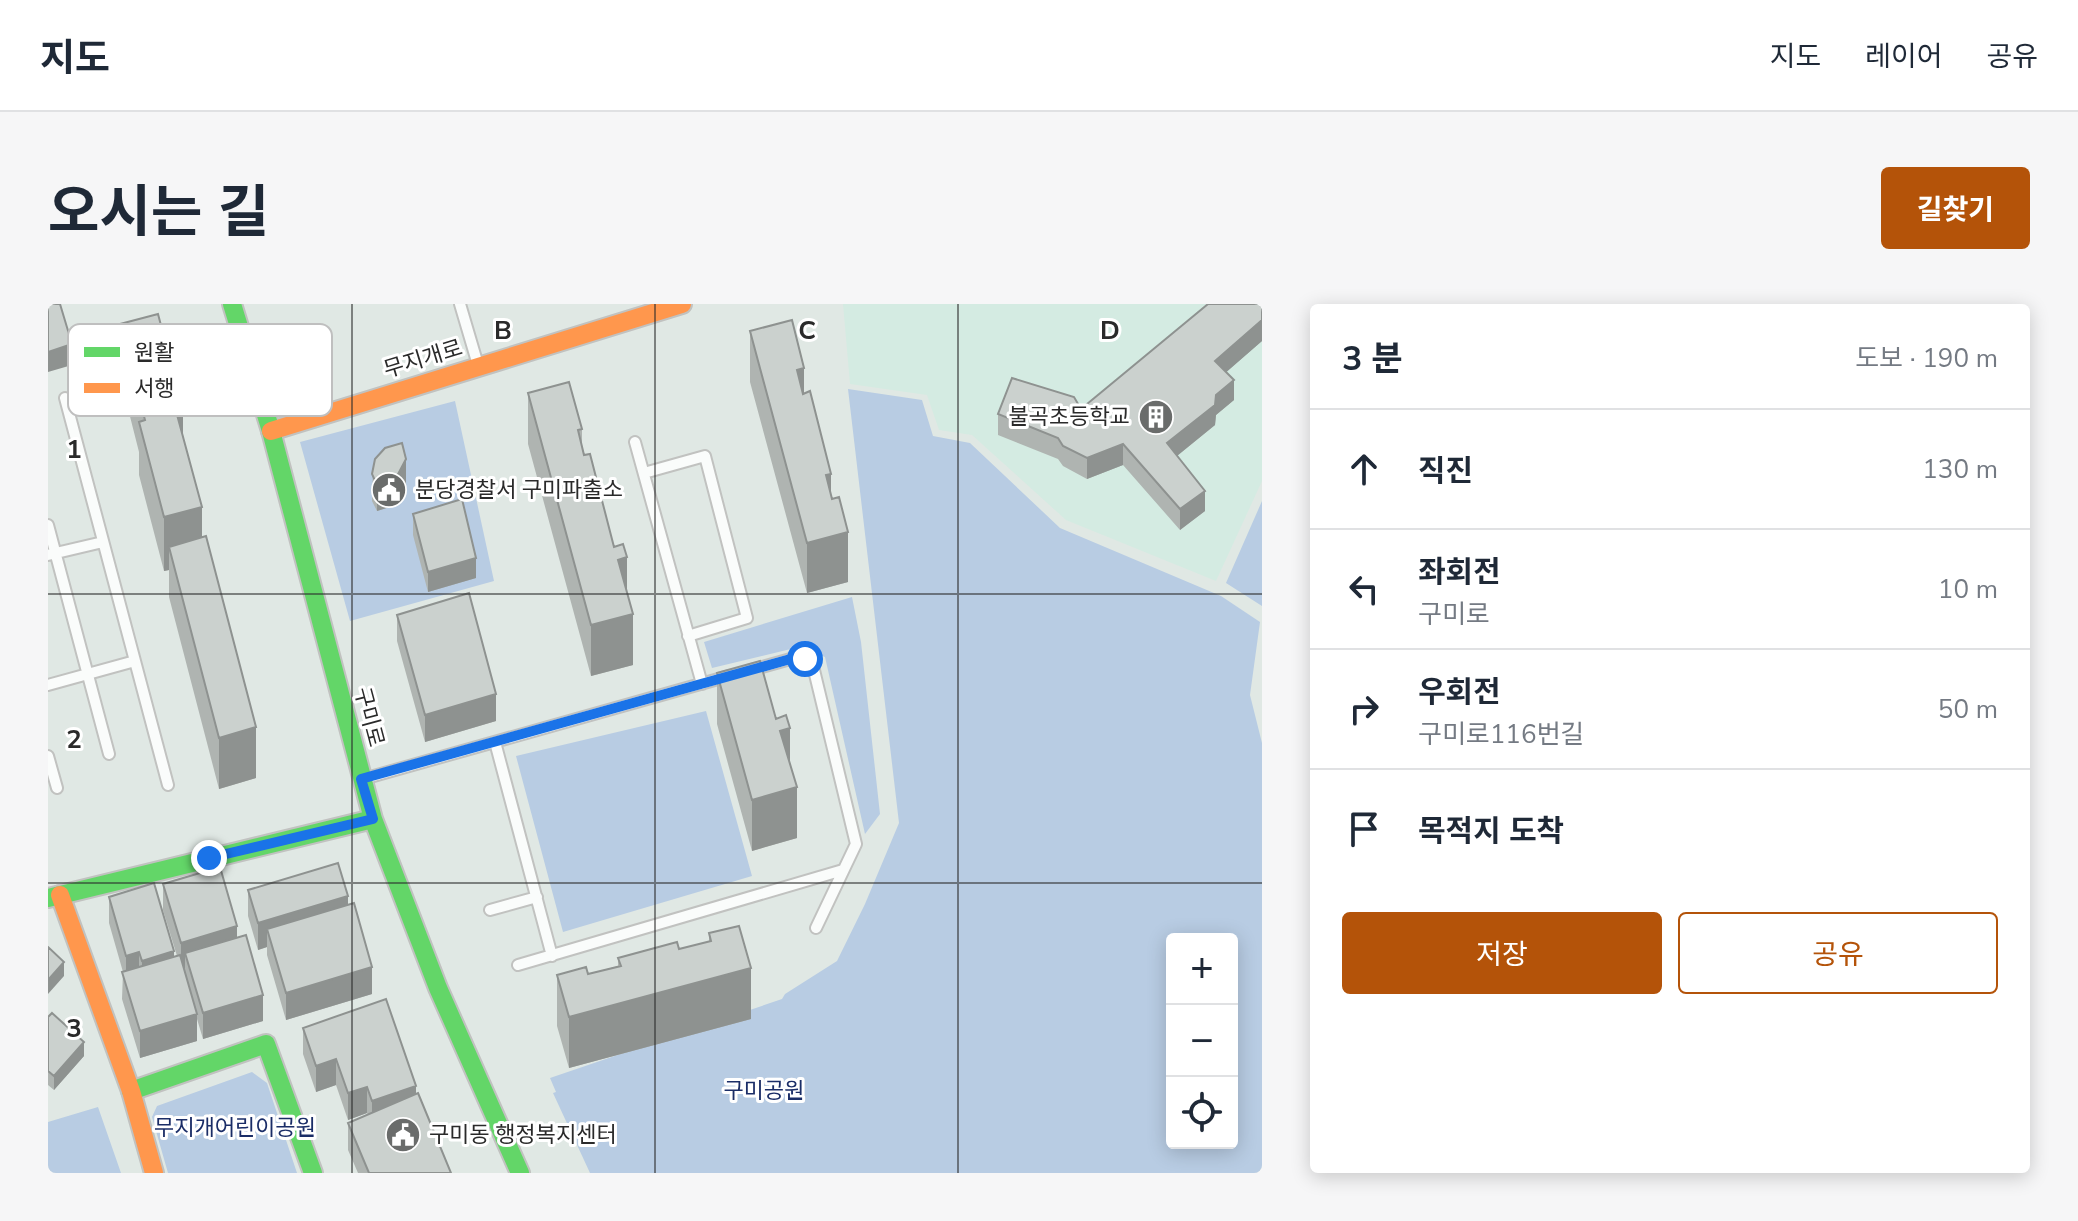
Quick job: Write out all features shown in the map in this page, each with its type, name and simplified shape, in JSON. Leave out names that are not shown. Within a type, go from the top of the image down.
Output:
[{"type":"street","name":"구미로","points":[[232,304],[238,324]]},
{"type":"street","name":"무지개로","points":[[332,412],[675,305]]},
{"type":"street","name":"구미로","points":[[266,416],[373,819],[444,1002],[520,1173]]},
{"type":"street","name":"무지개로","points":[[271,431],[320,416]]},
{"type":"street","points":[[154,1173],[131,1091],[54,897],[373,819]]},
{"type":"street","points":[[131,1091],[266,1044],[313,1173]]},
{"type":"lane","points":[[460,304],[478,367]]},
{"type":"lane","points":[[65,398],[68,409]]},
{"type":"lane","points":[[70,416],[168,785]]},
{"type":"lane","points":[[635,442],[702,684]]},
{"type":"lane","points":[[644,473],[705,456],[747,618],[688,636]]},
{"type":"lane","points":[[48,525],[52,554],[109,754]]},
{"type":"lane","points":[[52,554],[103,542]]},
{"type":"lane","points":[[361,779],[794,658],[805,659],[813,666],[856,844],[816,928]]},
{"type":"lane","points":[[48,685],[135,661]]},
{"type":"lane","points":[[495,742],[552,956]]},
{"type":"lane","points":[[48,756],[57,788]]},
{"type":"lane","points":[[518,965],[843,870]]},
{"type":"lane","points":[[490,910],[537,897]]},
{"type":"shaded area","points":[[843,304],[1262,304],[1262,481],[1216,581],[1066,520],[972,435],[939,430],[927,395],[850,384]]},
{"type":"green space","name":"구미공원","points":[[848,389],[922,400],[933,436],[970,443],[1060,528],[1221,596],[1260,622],[1250,695],[1262,743],[1262,1173],[590,1173],[553,1093],[556,1092],[550,1078],[782,999],[785,994],[837,961],[899,823]]},
{"type":"green space","points":[[455,401],[494,581],[350,621],[300,442]]},
{"type":"green space","points":[[1262,501],[1262,606],[1226,583]]},
{"type":"green space","points":[[852,597],[861,642],[880,814],[865,834],[825,657],[799,647],[712,668],[704,642]]},
{"type":"green space","points":[[706,711],[752,876],[563,932],[516,756]]},
{"type":"green space","name":"무지개어린이공원","points":[[252,1072],[267,1083],[297,1173],[168,1173],[152,1117],[157,1106]]},
{"type":"green space","points":[[98,1107],[121,1173],[48,1173],[48,1122]]},
{"type":"building","points":[[48,304],[60,304],[68,331],[68,345],[48,352]]},
{"type":"building","name":"불곡초등학교","points":[[1208,304],[1262,304],[1262,320],[1215,361],[1234,380],[1216,395],[1215,405],[1167,443],[1205,491],[1180,509],[1123,444],[1087,458],[1063,446],[1058,438],[998,414],[1012,378],[1074,397],[1081,409]]},
{"type":"building","points":[[158,314],[161,324],[120,324]]},
{"type":"building","points":[[792,320],[804,368],[797,370],[803,394],[810,391],[831,474],[826,475],[832,499],[839,497],[848,532],[807,543],[750,331]]},
{"type":"building","points":[[569,382],[582,429],[578,430],[584,455],[590,454],[614,547],[623,544],[627,557],[618,560],[633,614],[591,625],[528,393]]},
{"type":"building","points":[[144,416],[177,416],[202,507],[164,517],[139,422],[145,420]]},
{"type":"building","points":[[402,443],[406,459],[396,478],[377,485],[372,474],[375,459],[385,448]]},
{"type":"building","points":[[462,499],[476,558],[428,572],[413,514]]},
{"type":"building","points":[[206,536],[256,727],[219,738],[169,547]]},
{"type":"building","points":[[469,593],[496,694],[425,715],[397,615]]},
{"type":"building","points":[[760,661],[776,719],[786,715],[790,728],[780,731],[797,787],[752,800],[717,673]]},
{"type":"building","points":[[338,863],[348,896],[258,923],[248,890]]},
{"type":"building","points":[[220,867],[237,926],[181,943],[163,884]]},
{"type":"building","points":[[154,883],[174,951],[142,961],[139,952],[126,956],[109,897]]},
{"type":"building","points":[[354,903],[372,967],[286,993],[267,929]]},
{"type":"building","points":[[739,926],[751,968],[569,1017],[557,975],[586,967],[588,974],[621,966],[618,958],[677,942],[679,949],[711,941],[709,933]]},
{"type":"building","points":[[246,935],[263,995],[203,1013],[185,953]]},
{"type":"building","points":[[48,947],[64,962],[48,980]]},
{"type":"building","points":[[180,955],[197,1014],[140,1031],[122,972]]},
{"type":"building","points":[[386,999],[416,1086],[372,1101],[367,1087],[348,1093],[336,1059],[316,1066],[303,1028]]},
{"type":"building","points":[[52,1013],[84,1042],[54,1076],[48,1071],[48,1017]]},
{"type":"building","points":[[418,1093],[451,1173],[369,1173],[348,1123]]},
{"type":"traffic: fast","points":[[232,304],[238,324]]},
{"type":"traffic: fast","points":[[266,416],[373,819],[438,988],[520,1173]]},
{"type":"traffic: fast","points":[[48,898],[373,819]]},
{"type":"traffic: fast","points":[[131,1091],[266,1044],[313,1173]]},
{"type":"traffic: slow","points":[[332,412],[682,304]]},
{"type":"traffic: slow","points":[[271,431],[320,416]]},
{"type":"traffic: slow","points":[[60,895],[131,1091],[154,1173]]},
{"type":"place","name":"불곡초등학교","points":[[1156,417]]},
{"type":"place","name":"분당경찰서 구미파출소","points":[[389,490]]},
{"type":"place","name":"구미동 행정복지센터","points":[[403,1135]]},
{"type":"route","points":[[209,858],[373,819],[361,779],[794,658],[805,659]]}]
